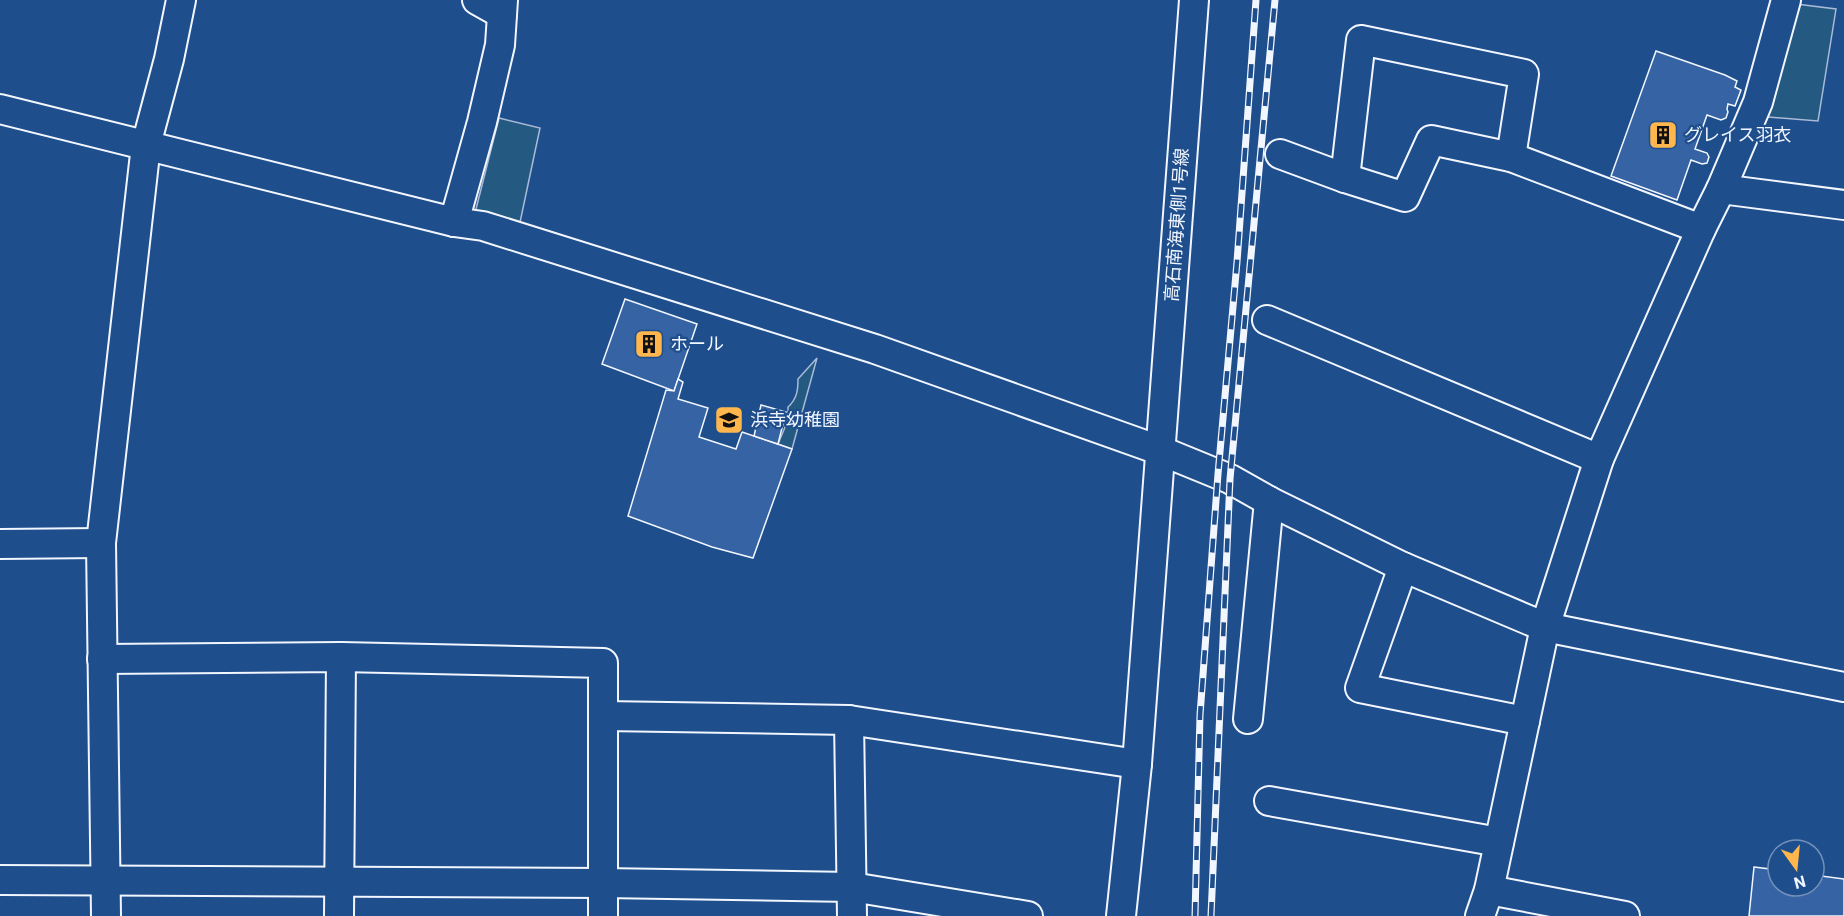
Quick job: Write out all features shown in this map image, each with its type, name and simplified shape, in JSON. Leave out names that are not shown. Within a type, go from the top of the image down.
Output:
[{"type":"street","points":[[105,916],[100,543],[146,145],[169,59],[181,0]]},
{"type":"street","points":[[454,222],[482,122],[500,45],[502,7],[477,0]]},
{"type":"street","name":"高石南海東側1号線","points":[[1121,916],[1137,764],[1194,0]]},
{"type":"street","points":[[1625,916],[1485,903],[1545,627],[1599,459],[1758,102],[1786,0]]},
{"type":"street","points":[[1345,178],[1360,40],[1524,75],[1511,157]]},
{"type":"street","points":[[0,109],[454,222],[483,226],[864,346],[1159,450],[1230,479],[1269,501],[1403,567],[1545,627],[1844,687]]},
{"type":"street","points":[[1280,154],[1405,198],[1431,140],[1511,157],[1701,229]]},
{"type":"street","points":[[1721,189],[1844,205]]},
{"type":"street","points":[[1267,320],[1599,459]]},
{"type":"street","points":[[1248,719],[1269,501]]},
{"type":"street","points":[[0,544],[100,543]]},
{"type":"street","points":[[1403,567],[1360,688],[1525,721]]},
{"type":"street","points":[[102,659],[340,657],[603,663],[603,916]]},
{"type":"street","points":[[339,916],[340,657]]},
{"type":"street","points":[[604,716],[849,720],[1137,764]]},
{"type":"street","points":[[849,720],[852,916]]},
{"type":"street","points":[[1269,801],[1499,842]]},
{"type":"street","points":[[0,880],[603,883],[852,887],[1028,916]]},
{"type":"shaded area","points":[[1796,4],[1836,9],[1818,121],[1757,116]]},
{"type":"shaded area","points":[[499,118],[540,128],[519,227],[474,217]]},
{"type":"shaded area","points":[[817,358],[792,449],[778,444],[788,420],[788,407],[796,394],[798,379]]},
{"type":"building","name":"グレイス羽衣","points":[[1656,51],[1725,75],[1737,81],[1735,87],[1741,90],[1735,106],[1728,104],[1726,118],[1721,120],[1707,115],[1695,149],[1707,153],[1709,157],[1707,163],[1702,164],[1691,160],[1677,200],[1611,176]]},
{"type":"building","name":"ホール","points":[[625,299],[697,324],[674,391],[602,364]]},
{"type":"building","points":[[678,379],[683,382],[678,399],[708,408],[699,437],[736,449],[742,432],[792,449],[753,558],[712,547],[628,516],[666,390],[674,391]]},
{"type":"building","points":[[761,405],[786,412],[778,444],[754,436]]},
{"type":"building","points":[[1754,867],[1766,868],[1766,898],[1826,898],[1826,877],[1844,879],[1844,916],[1749,916]]},
{"type":"railway","points":[[1195,916],[1200,715],[1256,0]]},
{"type":"railway","points":[[1211,916],[1230,479],[1275,0]]},
{"type":"place","name":"グレイス羽衣","points":[[1663,135]]},
{"type":"place","name":"ホール","points":[[649,344]]},
{"type":"place","name":"浜寺幼稚園","points":[[729,420]]}]
